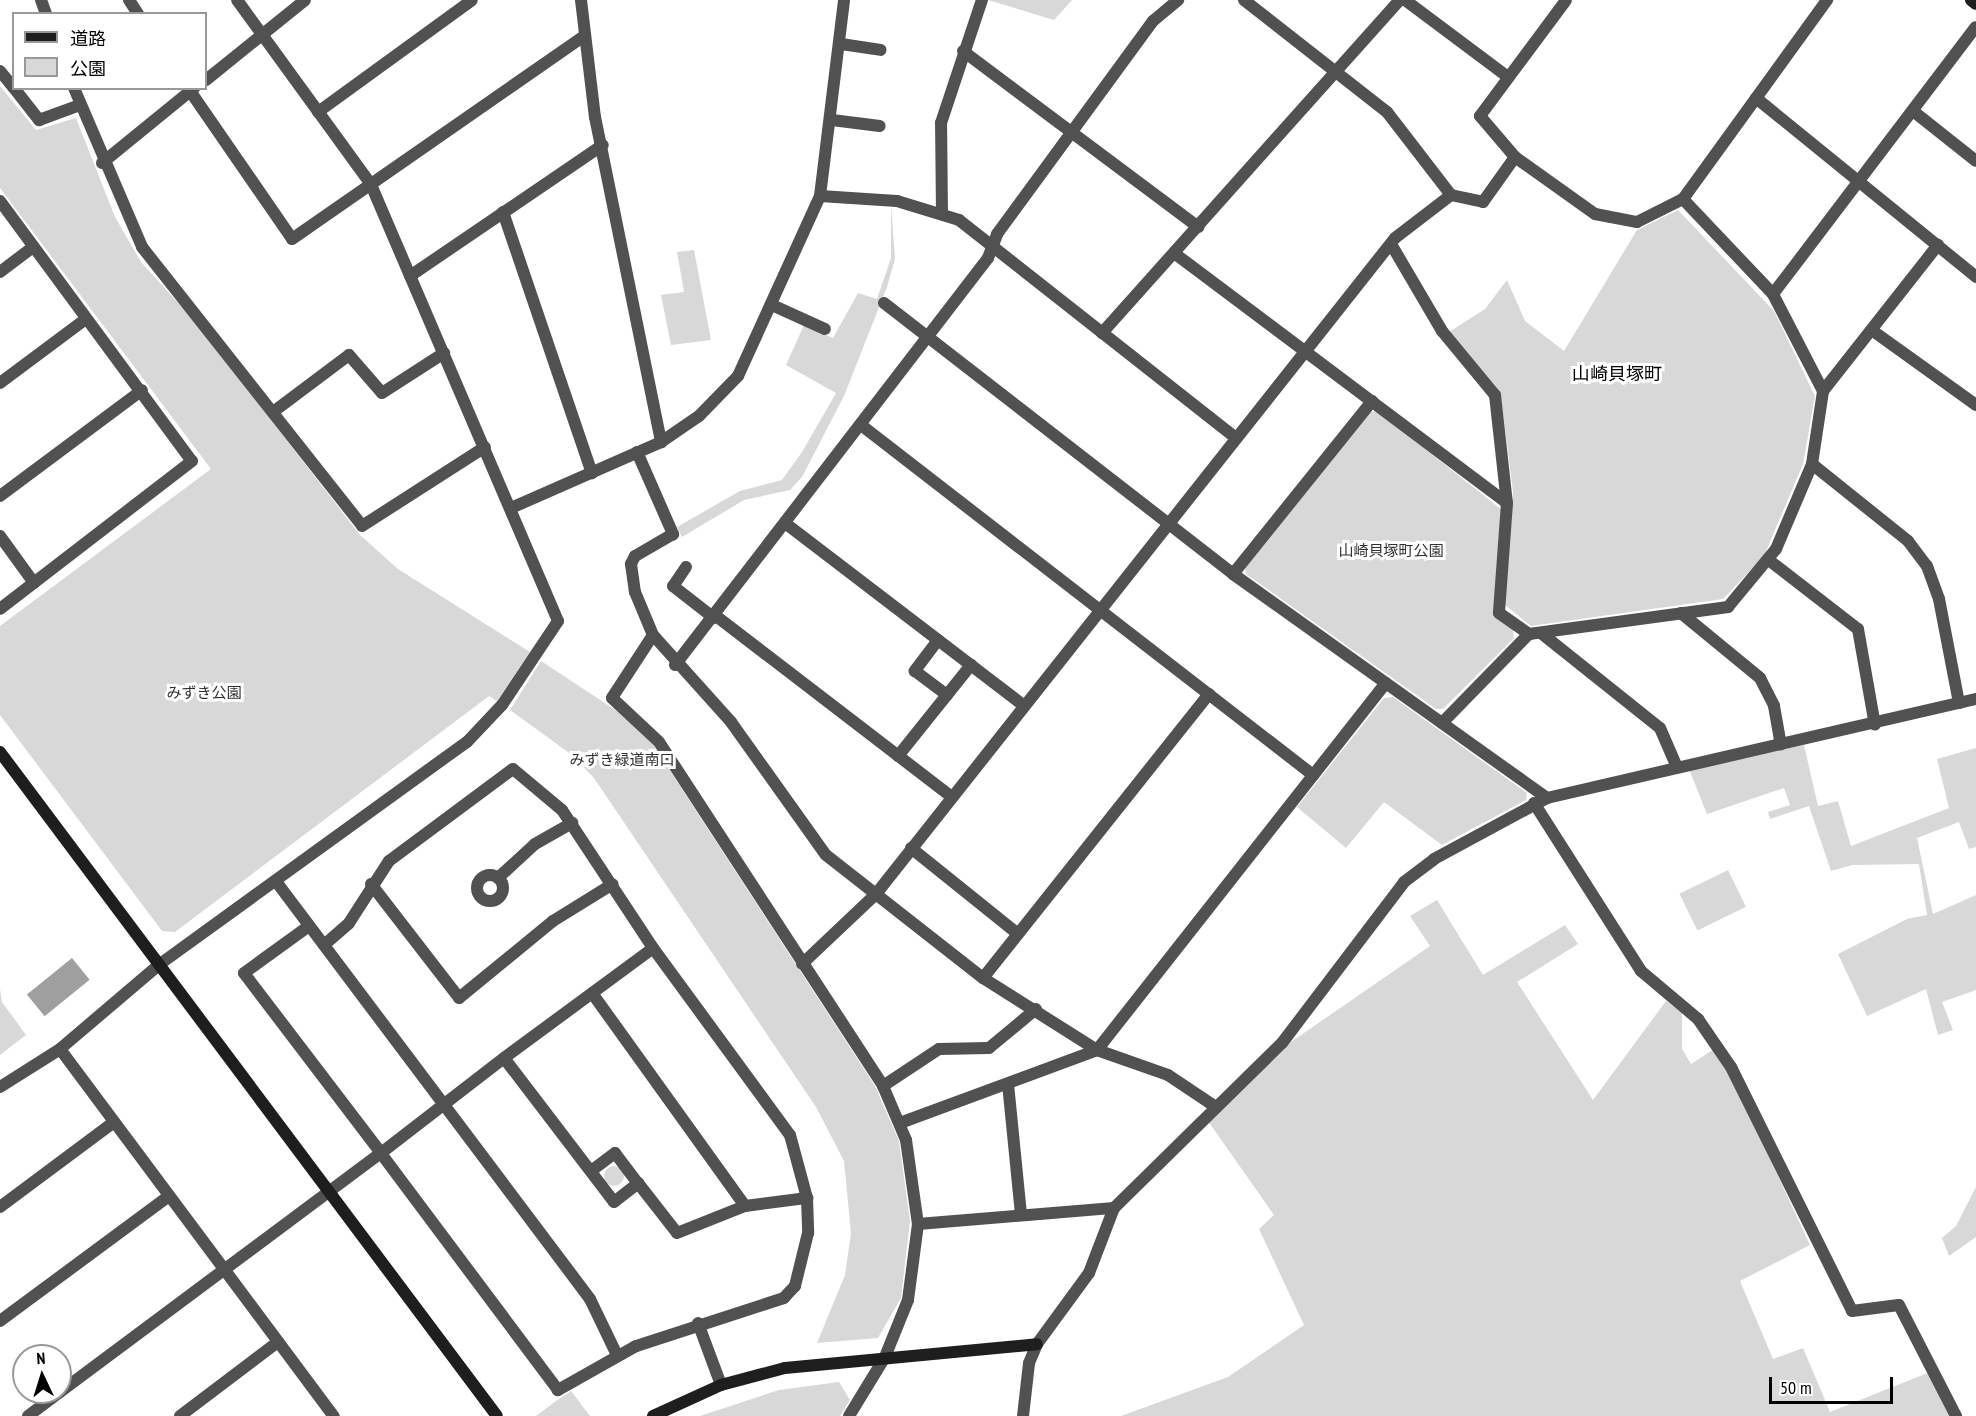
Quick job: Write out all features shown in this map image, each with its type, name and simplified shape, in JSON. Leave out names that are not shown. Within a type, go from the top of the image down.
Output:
[{"type":"street","points":[[0,1087],[60,1049],[160,964],[278,884],[383,798],[467,742],[502,705],[558,621],[370,183],[237,0]]},
{"type":"street","points":[[207,79],[305,0]]},
{"type":"street","points":[[318,112],[472,0]]},
{"type":"street","points":[[581,0],[584,36],[603,145],[661,442]]},
{"type":"street","points":[[511,508],[661,442],[699,416],[738,376],[820,196],[842,44],[844,0]]},
{"type":"street","points":[[942,213],[941,123],[963,51],[982,0]]},
{"type":"street","points":[[675,665],[715,617],[928,338],[1071,132],[1153,21],[1178,0]]},
{"type":"street","points":[[1102,333],[1400,0]]},
{"type":"street","points":[[1405,0],[1508,77]]},
{"type":"street","points":[[1566,0],[1480,116],[1515,157],[1595,214],[1637,222],[1683,199],[1827,0]]},
{"type":"street","points":[[1971,0],[1976,4]]},
{"type":"street","points":[[1252,2],[1339,70],[1387,112],[1451,195],[1483,202],[1515,157]]},
{"type":"street","points":[[1773,294],[1976,27]]},
{"type":"street","points":[[102,163],[191,90],[292,239],[584,36]]},
{"type":"street","points":[[842,44],[882,50]]},
{"type":"street","points":[[963,51],[1198,227]]},
{"type":"street","points":[[0,71],[12,86]]},
{"type":"street","points":[[16,90],[39,120],[80,105]]},
{"type":"street","points":[[75,90],[102,163],[142,247],[362,526],[485,447]]},
{"type":"street","points":[[1756,98],[1976,277]]},
{"type":"street","points":[[1914,111],[1976,161]]},
{"type":"street","points":[[832,120],[880,126]]},
{"type":"street","points":[[410,276],[603,145]]},
{"type":"street","points":[[802,964],[876,894],[1023,705],[1391,244],[1451,195]]},
{"type":"street","points":[[820,196],[897,201],[942,213],[993,247],[1236,438]]},
{"type":"street","points":[[1683,199],[1773,294],[1823,392]]},
{"type":"street","points":[[0,201],[86,319],[142,390],[192,461],[0,609]]},
{"type":"street","points":[[503,212],[592,473]]},
{"type":"street","points":[[1391,244],[1442,331],[1495,395],[1507,503],[1499,613],[1535,633],[1660,728],[1676,765]]},
{"type":"street","points":[[1442,723],[1535,633],[1728,607],[1770,561],[1812,464],[1823,392],[1938,245]]},
{"type":"street","points":[[0,272],[33,247]]},
{"type":"street","points":[[1174,253],[1304,353],[1372,401],[1507,503]]},
{"type":"street","points":[[884,303],[1233,574],[1546,798]]},
{"type":"street","points":[[772,305],[825,329]]},
{"type":"street","points":[[0,383],[86,319]]},
{"type":"street","points":[[1873,331],[1976,405]]},
{"type":"street","points":[[273,412],[349,355],[382,393],[444,353]]},
{"type":"street","points":[[0,496],[142,390]]},
{"type":"street","points":[[1233,574],[1372,401]]},
{"type":"street","points":[[861,425],[1313,775]]},
{"type":"street","points":[[637,452],[673,534],[634,556],[631,564],[634,592],[653,635],[675,665],[731,722],[826,855],[983,978],[1036,1009],[1097,1050],[1168,1075],[1216,1107]]},
{"type":"street","points":[[1812,464],[1908,541],[1927,566],[1939,599],[1959,703]]},
{"type":"street","points":[[785,523],[1023,705]]},
{"type":"street","points":[[0,536],[34,583]]},
{"type":"street","points":[[1770,561],[1858,629],[1875,725]]},
{"type":"street","points":[[686,567],[673,586],[951,796]]},
{"type":"street","points":[[1681,613],[1760,678],[1774,706],[1781,744]]},
{"type":"street","points":[[653,635],[612,698],[650,729],[883,1086],[900,1123],[918,1224],[908,1300],[885,1357],[849,1416]]},
{"type":"street","points":[[938,640],[915,671],[947,695]]},
{"type":"street","points":[[898,756],[971,665]]},
{"type":"street","points":[[900,1123],[1097,1050],[1386,683]]},
{"type":"street","points":[[983,978],[1209,694]]},
{"type":"street","points":[[1023,1416],[1029,1363],[1037,1344],[1089,1273],[1114,1208],[1282,1043],[1404,882],[1452,846],[1546,798],[1676,765],[1875,725],[1976,699]]},
{"type":"street","points":[[1,755],[160,964],[496,1416]]},
{"type":"street","points":[[309,926],[244,973],[558,1390],[617,1355],[698,1323],[784,1298],[795,1287],[804,1265],[807,1198],[800,1158],[784,1123],[653,948],[572,823],[513,769],[389,861],[371,884],[349,923],[324,945]]},
{"type":"street","points":[[1534,803],[1641,970],[1698,1019],[1731,1067],[1852,1311],[1899,1305],[1956,1416]]},
{"type":"street","points":[[498,878],[535,844],[572,823]]},
{"type":"street","points":[[911,848],[1018,934]]},
{"type":"street","points":[[278,884],[590,1299],[617,1355]]},
{"type":"street","points":[[371,884],[459,998],[553,921],[613,884]]},
{"type":"street","points":[[72,1383],[653,948]]},
{"type":"street","points":[[591,993],[745,1206]]},
{"type":"street","points":[[883,1086],[939,1049],[989,1048],[1036,1009]]},
{"type":"street","points":[[60,1049],[334,1416]]},
{"type":"street","points":[[504,1058],[614,1202],[638,1183]]},
{"type":"street","points":[[1008,1084],[1021,1214]]},
{"type":"street","points":[[0,1207],[114,1122]]},
{"type":"street","points":[[591,1171],[615,1153],[677,1233],[745,1206],[807,1198]]},
{"type":"street","points":[[0,1321],[169,1196]]},
{"type":"street","points":[[918,1224],[1114,1208]]},
{"type":"street","points":[[698,1323],[721,1385]]},
{"type":"street","points":[[180,1416],[278,1342]]},
{"type":"street","points":[[653,1416],[721,1385],[785,1368],[1037,1344]]},
{"type":"street","points":[[28,1416],[44,1404]]},
{"type":"green space","points":[[988,0],[1072,0],[1054,20]]},
{"type":"green space","name":"みずき公園","points":[[0,86],[36,130],[76,118],[115,217],[141,262],[191,317],[360,535],[398,569],[530,652],[497,701],[489,696],[175,932],[162,931],[0,715],[0,626],[211,469],[0,188]]},
{"type":"green space","points":[[891,205],[895,259],[887,287],[844,396],[802,477],[790,490],[744,500],[682,537],[677,527],[740,491],[782,480],[802,452],[836,393],[786,365],[804,325],[833,338],[858,293],[877,299],[891,258]]},
{"type":"green space","points":[[1678,210],[1774,311],[1815,396],[1803,464],[1764,556],[1723,599],[1531,626],[1505,605],[1513,492],[1501,396],[1449,332],[1485,309],[1507,280],[1525,321],[1564,351],[1637,230]]},
{"type":"green space","points":[[694,250],[711,340],[671,345],[661,295],[684,292],[677,252]]},
{"type":"green space","name":"山崎貝塚町公園","points":[[1377,411],[1502,510],[1494,614],[1513,630],[1514,638],[1443,709],[1436,709],[1246,574],[1245,567],[1370,412]]},
{"type":"green space","name":"みずき緑道南口","points":[[541,661],[617,711],[652,743],[875,1086],[899,1141],[910,1221],[901,1298],[878,1338],[817,1343],[845,1275],[851,1233],[844,1161],[816,1107],[594,778],[572,755],[510,710]]},
{"type":"green space","points":[[1393,697],[1527,793],[1526,800],[1442,845],[1384,802],[1346,848],[1297,807],[1384,698]]},
{"type":"green space","points":[[1804,745],[1818,806],[1838,801],[1851,846],[1949,808],[1937,759],[1976,748],[1976,847],[1969,849],[1959,822],[1917,838],[1933,914],[1976,895],[1976,990],[1942,1002],[1953,1030],[1938,1035],[1926,989],[1867,1016],[1838,954],[1907,919],[1927,915],[1919,864],[1852,865],[1831,871],[1809,806],[1770,819],[1768,812],[1790,805],[1784,788],[1707,814],[1689,769]]},
{"type":"green space","points":[[1728,870],[1746,907],[1697,931],[1679,894]]},
{"type":"green space","points":[[1437,900],[1483,975],[1565,925],[1578,944],[1517,982],[1593,1100],[1666,1001],[1682,1013],[1682,1049],[1691,1064],[1714,1049],[1729,1071],[1810,1245],[1740,1281],[1773,1359],[1803,1348],[1830,1412],[1930,1372],[1950,1416],[1121,1416],[1228,1377],[1304,1325],[1259,1229],[1274,1215],[1208,1121],[1291,1042],[1430,946],[1410,916]]},
{"type":"green space","points":[[0,989],[2,1002],[26,1035],[0,1055]]},
{"type":"green space","points":[[610,1166],[618,1166],[624,1172],[624,1180],[618,1186],[610,1186],[604,1180],[604,1172]]},
{"type":"green space","points":[[1976,1187],[1976,1237],[1949,1256],[1942,1238],[1956,1226]]},
{"type":"green space","points":[[839,1382],[850,1400],[840,1416],[700,1416],[779,1390]]},
{"type":"green space","points":[[571,1391],[590,1416],[536,1416],[556,1401]]},
{"type":"shaded area","points":[[72,958],[90,980],[45,1016],[27,995]]},
{"type":"district","name":"山崎貝塚町","points":[[1617,374]]}]
